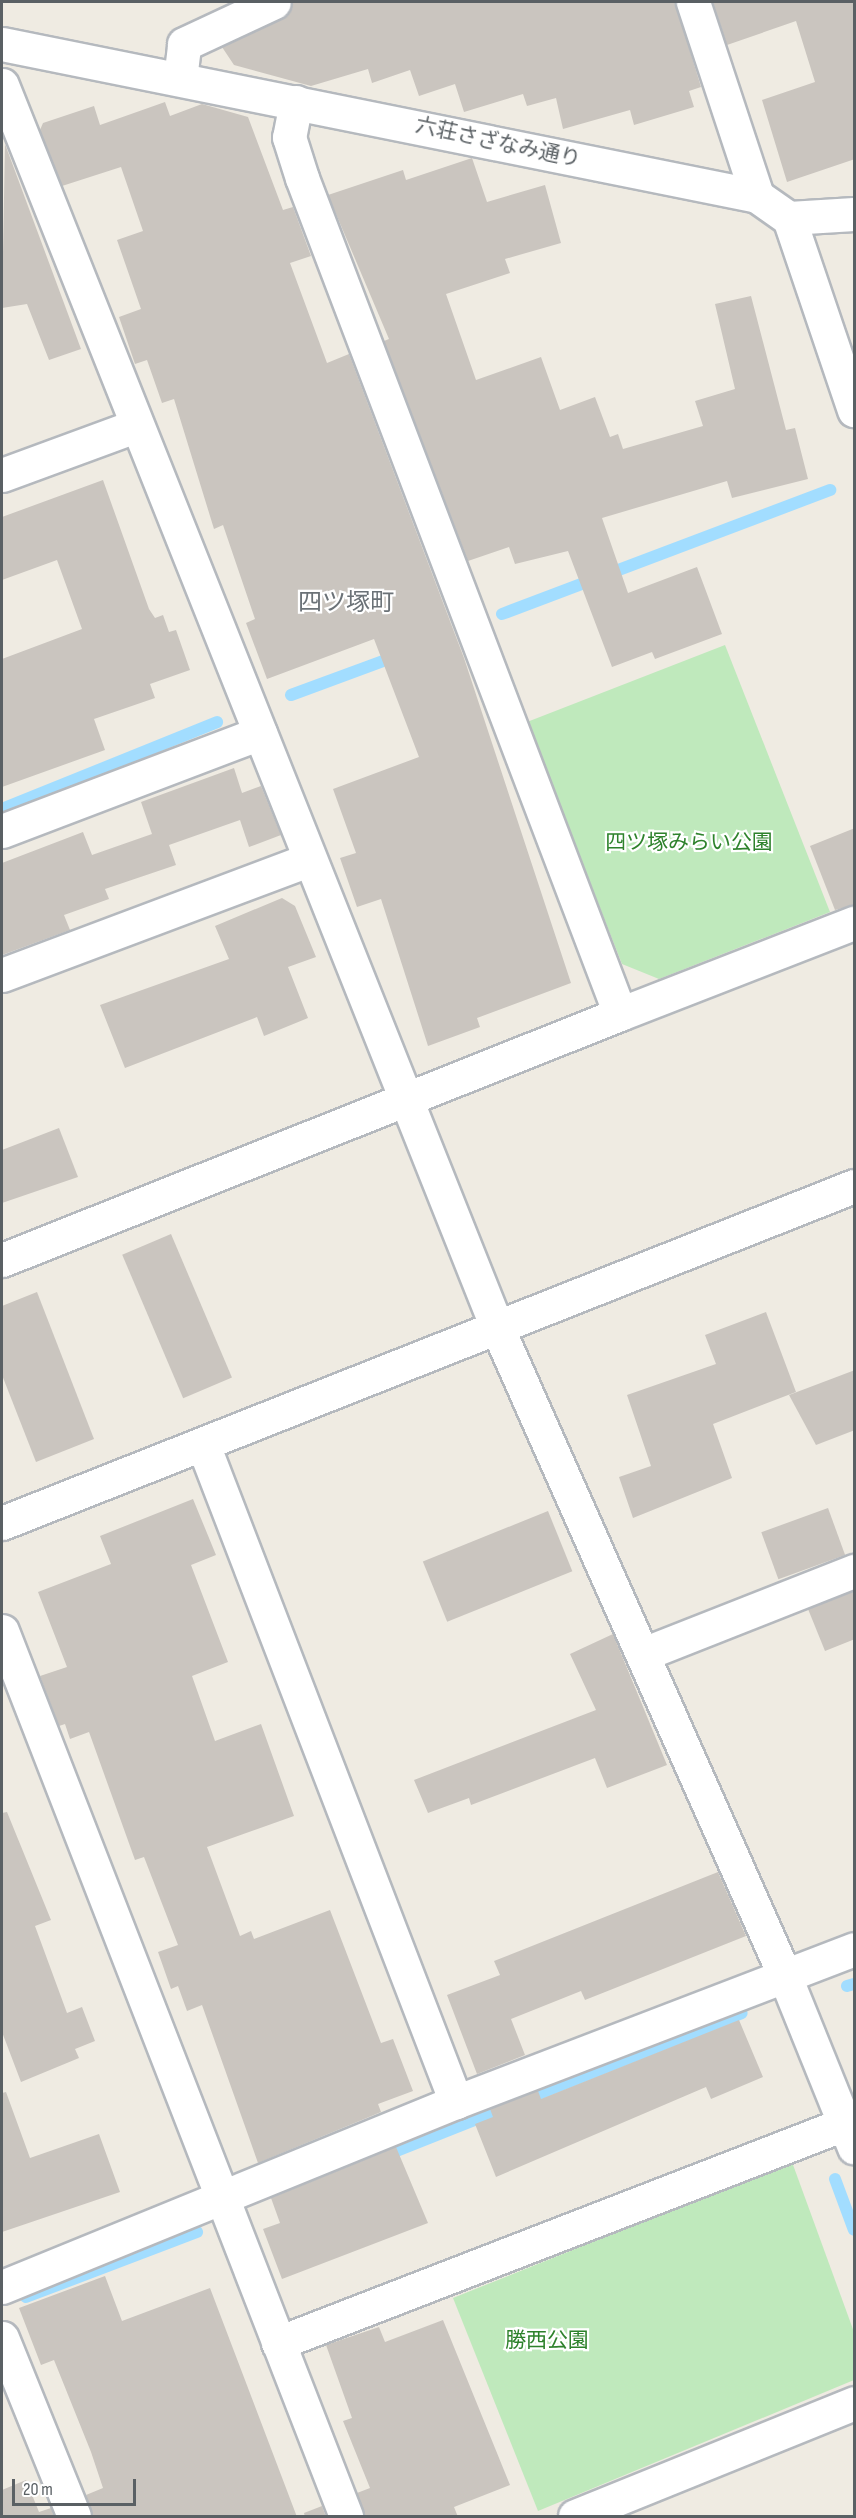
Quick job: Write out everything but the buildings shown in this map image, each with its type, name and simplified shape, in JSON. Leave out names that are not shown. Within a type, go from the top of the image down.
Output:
[{"type":"street","points":[[180,79],[184,44],[274,2]]},
{"type":"street","points":[[693,2],[757,196]]},
{"type":"street","name":"六荘さざなみ通り","points":[[2,44],[757,196],[789,218]]},
{"type":"street","points":[[2,85],[135,426],[260,733],[308,860],[409,1102],[496,1325],[851,2130],[278,2343]]},
{"type":"street","points":[[296,102],[290,137],[302,178],[620,1014]]},
{"type":"street","points":[[855,214],[789,218],[855,410]]},
{"type":"street","points":[[2,475],[135,426]]},
{"type":"street","points":[[2,831],[260,733]]},
{"type":"street","points":[[2,975],[308,860]]},
{"type":"street","points":[[2,1260],[409,1102],[620,1014],[855,923]]},
{"type":"street","points":[[2,1523],[204,1447],[496,1325],[855,1186]]},
{"type":"street","points":[[204,1447],[456,2102]]},
{"type":"street","points":[[643,1654],[855,1571]]},
{"type":"street","points":[[2,1631],[346,2517]]},
{"type":"street","points":[[2,2287],[456,2102],[784,1974],[855,1949]]},
{"type":"street","points":[[2,2338],[74,2517]]},
{"type":"street","points":[[575,2517],[855,2403]]},
{"type":"green space","name":"四ツ塚みらい公園","points":[[725,645],[830,912],[659,979],[622,964],[527,722]]},
{"type":"green space","name":"勝西公園","points":[[792,2162],[854,2332],[854,2380],[538,2511],[453,2298]]},
{"type":"waterway","points":[[502,614],[830,490]]},
{"type":"waterway","points":[[291,695],[397,656]]},
{"type":"waterway","points":[[2,809],[217,722]]},
{"type":"waterway","points":[[847,1986],[854,1984]]},
{"type":"waterway","points":[[526,2099],[742,2013]]},
{"type":"waterway","points":[[384,2156],[507,2107]]},
{"type":"waterway","points":[[835,2179],[854,2230]]},
{"type":"waterway","points":[[26,2297],[197,2232]]},
{"type":"district","name":"四ツ塚町","points":[[346,603]]}]
